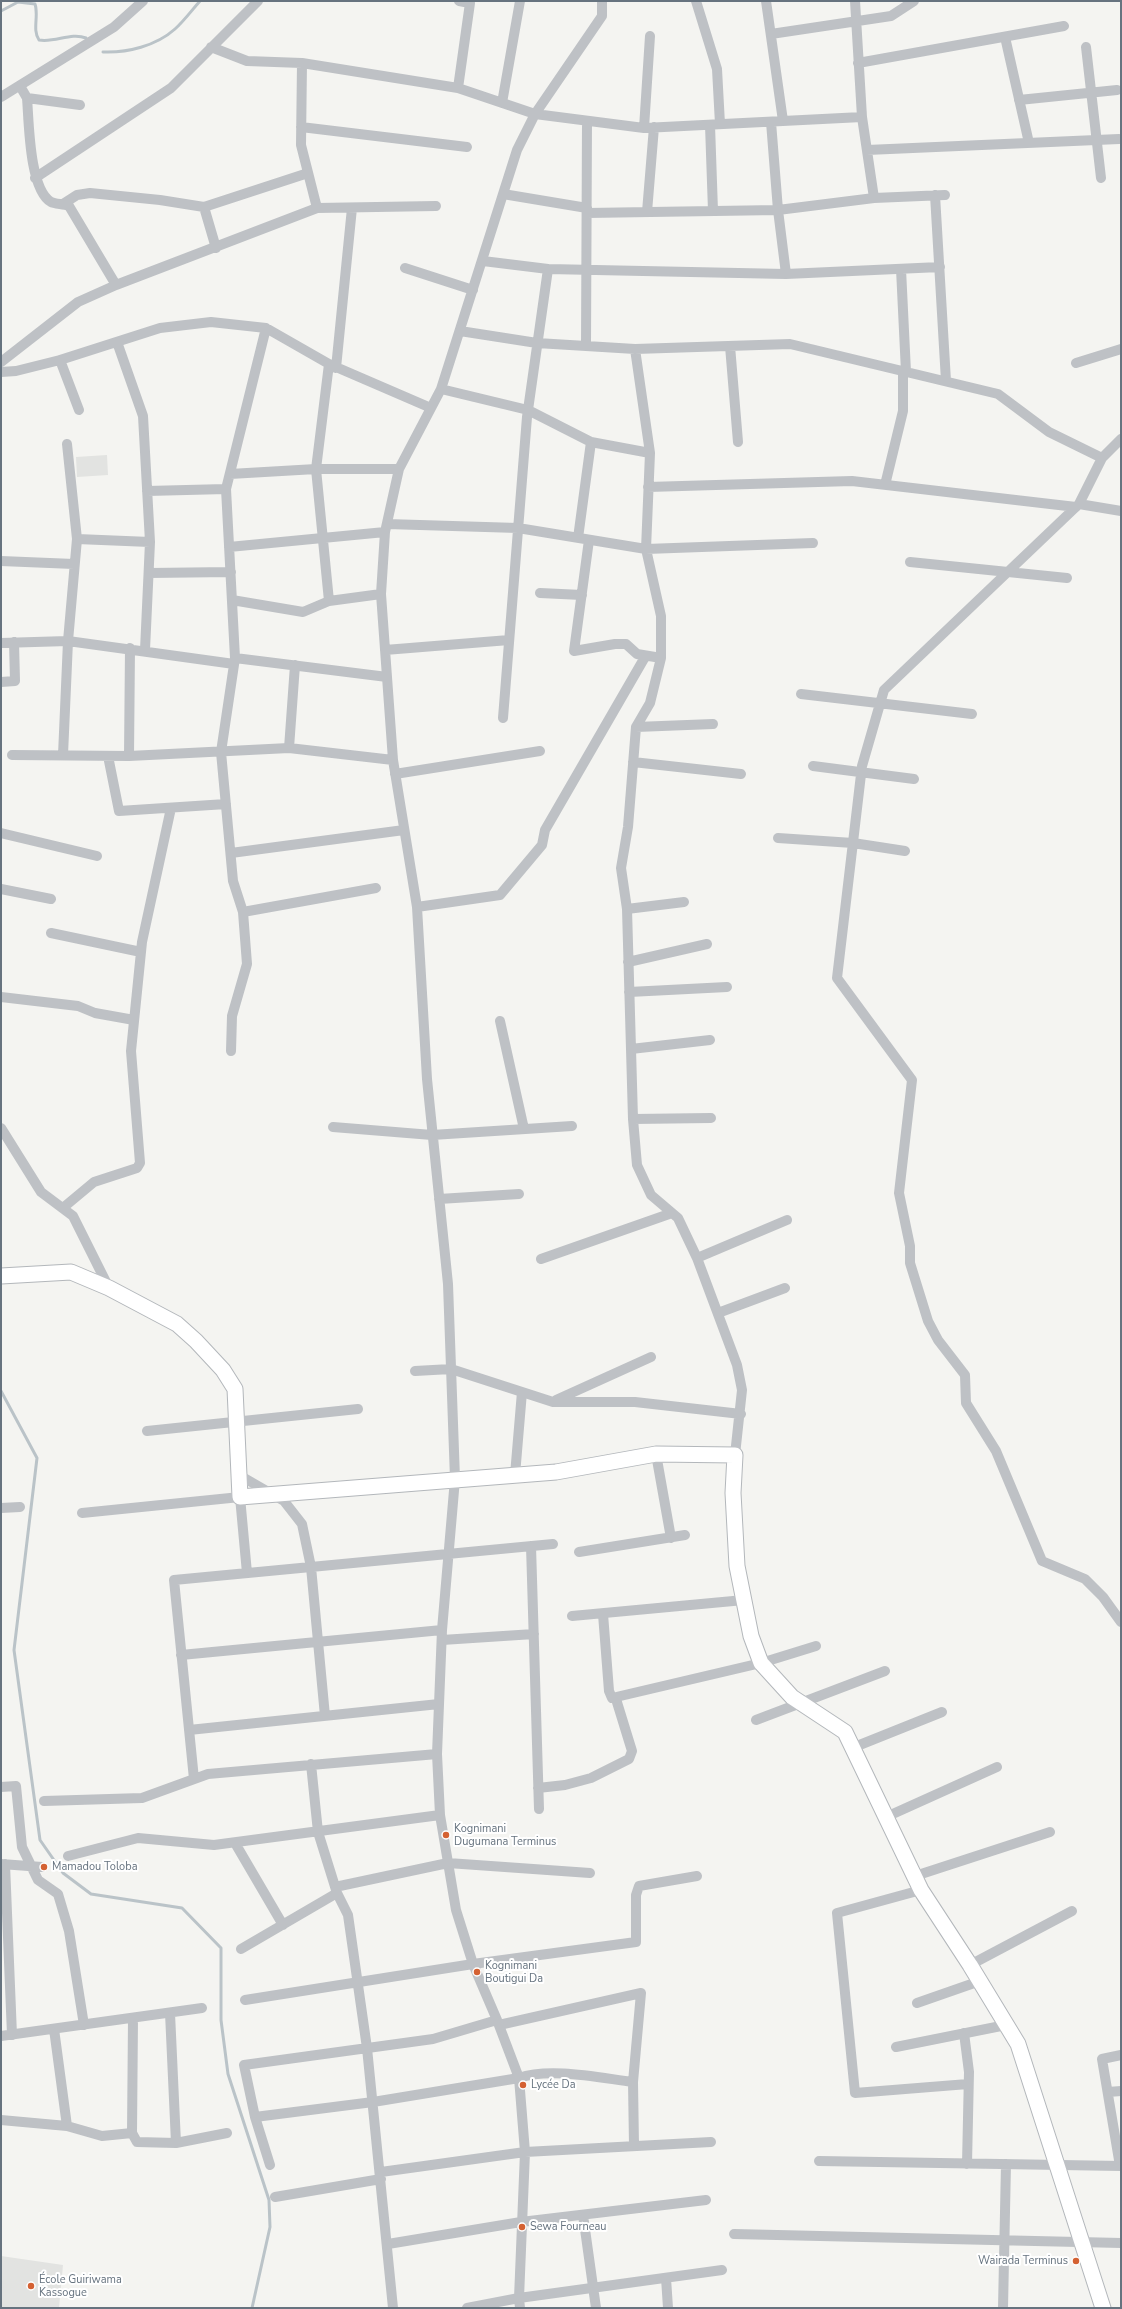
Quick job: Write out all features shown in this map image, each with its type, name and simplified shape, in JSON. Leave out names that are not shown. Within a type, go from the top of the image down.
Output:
[{"type":"street","points":[[1,97],[114,27],[143,1]]},
{"type":"street","points":[[35,178],[171,88],[258,1]]},
{"type":"street","points":[[458,88],[470,3],[459,1]]},
{"type":"street","points":[[502,103],[520,1]]},
{"type":"street","points":[[520,2303],[521,2222],[525,2152],[519,2078],[498,2022],[473,1964],[456,1910],[440,1815],[437,1754],[442,1635],[455,1479],[448,1284],[427,1079],[417,907],[393,760],[381,594],[386,528],[399,469],[441,388],[483,261],[517,150],[535,114],[602,16],[602,1]]},
{"type":"street","points":[[696,1],[717,69],[713,211]]},
{"type":"street","points":[[766,1],[783,121]]},
{"type":"street","points":[[855,1],[862,117],[874,198]]},
{"type":"street","points":[[771,34],[891,16],[914,1]]},
{"type":"street","points":[[858,63],[1064,26]]},
{"type":"street","points":[[647,212],[650,36]]},
{"type":"street","points":[[1005,37],[1029,143]]},
{"type":"street","points":[[211,47],[247,61],[302,63],[458,88],[535,114],[649,128],[862,117]]},
{"type":"street","points":[[1086,47],[1101,178]]},
{"type":"street","points":[[302,63],[301,145],[317,208]]},
{"type":"street","points":[[20,86],[27,98],[35,178],[44,195],[51,202],[69,206],[116,285]]},
{"type":"street","points":[[1019,100],[1117,90]]},
{"type":"street","points":[[27,98],[80,105]]},
{"type":"street","points":[[586,346],[587,120]]},
{"type":"street","points":[[771,122],[778,210],[786,274]]},
{"type":"street","points":[[301,127],[467,147]]},
{"type":"street","points":[[866,150],[1119,139]]},
{"type":"street","points":[[63,204],[77,195],[90,193],[160,200],[204,207],[308,173]]},
{"type":"street","points":[[503,194],[586,210],[647,212],[778,210],[874,198],[940,195],[940,267],[946,381]]},
{"type":"street","points":[[1,362],[78,302],[116,285],[216,248],[317,208],[436,206]]},
{"type":"street","points":[[204,207],[216,248]]},
{"type":"street","points":[[329,601],[316,469],[333,366],[352,208]]},
{"type":"street","points":[[483,261],[548,269],[786,274],[940,267]]},
{"type":"street","points":[[405,268],[473,290]]},
{"type":"street","points":[[502,718],[528,410],[548,269]]},
{"type":"street","points":[[886,485],[903,411],[904,371],[901,269]]},
{"type":"street","points":[[1,372],[16,371],[60,360],[160,328],[211,322],[266,328],[333,366],[431,408]]},
{"type":"street","points":[[232,1051],[232,1016],[247,964],[243,912],[233,881],[221,752],[235,661],[226,489],[266,328]]},
{"type":"street","points":[[460,330],[537,343],[635,349],[790,344],[998,394],[1049,432],[1102,458]]},
{"type":"street","points":[[117,342],[143,416],[150,542],[145,650]]},
{"type":"street","points":[[730,346],[738,442]]},
{"type":"street","points":[[635,349],[650,453],[646,549],[660,616],[662,658],[650,703],[636,727],[628,827],[621,868],[627,910],[633,1119],[637,1165],[651,1195],[678,1218],[697,1258],[737,1364],[742,1390],[741,1414],[735,1455],[733,1493],[737,1566],[751,1636],[761,1663],[792,1697],[845,1732],[918,1883],[1018,2044],[1103,2308]]},
{"type":"street","points":[[1076,363],[1121,349]]},
{"type":"street","points":[[60,360],[79,410]]},
{"type":"street","points":[[441,388],[528,410],[591,442],[650,453]]},
{"type":"street","points":[[1121,439],[1102,458],[1077,505],[884,690],[862,772],[837,978],[912,1080],[899,1193],[910,1246],[910,1263],[928,1321],[938,1340],[965,1375],[966,1403],[996,1451],[1042,1561],[1085,1580],[1102,1597],[1121,1622]]},
{"type":"street","points":[[578,538],[591,442]]},
{"type":"street","points":[[63,756],[68,641],[77,539],[67,444]]},
{"type":"street","points":[[230,474],[316,469],[399,469]]},
{"type":"street","points":[[648,487],[852,481],[1121,510]]},
{"type":"street","points":[[147,491],[226,489]]},
{"type":"street","points":[[229,547],[323,538],[386,528],[518,528],[646,549],[813,543]]},
{"type":"street","points":[[77,539],[150,542]]},
{"type":"street","points":[[590,540],[574,651],[626,644],[637,654],[662,658]]},
{"type":"street","points":[[1,561],[74,564]]},
{"type":"street","points":[[910,562],[1066,578]]},
{"type":"street","points":[[149,573],[230,572]]},
{"type":"street","points":[[540,593],[582,595]]},
{"type":"street","points":[[232,600],[303,612],[329,601],[381,594]]},
{"type":"street","points":[[385,650],[509,640]]},
{"type":"street","points":[[1,643],[68,641],[235,661],[295,665],[387,677]]},
{"type":"street","points":[[1,682],[15,681],[14,642]]},
{"type":"street","points":[[129,756],[130,648]]},
{"type":"street","points":[[417,907],[500,895],[542,845],[545,830],[645,656]]},
{"type":"street","points":[[289,748],[295,665]]},
{"type":"street","points":[[801,694],[972,714]]},
{"type":"street","points":[[636,727],[713,724]]},
{"type":"street","points":[[12,755],[129,756],[289,748],[393,760]]},
{"type":"street","points":[[395,774],[540,751]]},
{"type":"street","points":[[108,756],[119,810],[226,804]]},
{"type":"street","points":[[633,762],[741,774]]},
{"type":"street","points":[[813,766],[914,779]]},
{"type":"street","points":[[64,1207],[94,1182],[137,1168],[140,1163],[131,1059],[134,1020],[141,952],[171,808]]},
{"type":"street","points":[[231,853],[404,830]]},
{"type":"street","points":[[1,833],[97,856]]},
{"type":"street","points":[[778,838],[853,843],[905,851]]},
{"type":"street","points":[[243,912],[376,888]]},
{"type":"street","points":[[1,890],[51,899]]},
{"type":"street","points":[[627,910],[684,902]]},
{"type":"street","points":[[51,933],[141,952]]},
{"type":"street","points":[[628,962],[707,944]]},
{"type":"street","points":[[629,992],[726,987]]},
{"type":"street","points":[[1,997],[78,1006],[95,1013],[134,1020]]},
{"type":"street","points":[[500,1021],[524,1129]]},
{"type":"street","points":[[631,1049],[710,1040]]},
{"type":"street","points":[[633,1119],[711,1118]]},
{"type":"street","points":[[333,1127],[432,1135],[572,1126]]},
{"type":"street","points":[[1,1128],[41,1192],[64,1207],[73,1216],[109,1288]]},
{"type":"street","points":[[439,1200],[519,1194]]},
{"type":"street","points":[[542,1259],[672,1213]]},
{"type":"street","points":[[697,1258],[787,1220]]},
{"type":"street","points":[[1,1276],[71,1272],[109,1288],[177,1324],[196,1341],[223,1370],[235,1389],[240,1497],[247,1573]]},
{"type":"street","points":[[718,1313],[785,1288]]},
{"type":"street","points":[[553,1402],[651,1357]]},
{"type":"street","points":[[415,1371],[451,1369],[553,1402],[635,1402],[741,1414]]},
{"type":"street","points":[[515,1475],[522,1392]]},
{"type":"street","points":[[147,1431],[358,1409]]},
{"type":"street","points":[[82,1513],[240,1497],[556,1472],[656,1454],[735,1455]]},
{"type":"street","points":[[656,1454],[671,1538]]},
{"type":"street","points":[[239,1474],[275,1494],[293,1511],[302,1524],[311,1567],[325,1716]]},
{"type":"street","points":[[1,1508],[20,1507]]},
{"type":"street","points":[[579,1552],[685,1535]]},
{"type":"street","points":[[194,1779],[174,1580],[553,1544]]},
{"type":"street","points":[[531,1546],[539,1809]]},
{"type":"street","points":[[572,1616],[744,1600]]},
{"type":"street","points":[[603,1614],[610,1696],[616,1699],[761,1663],[816,1646]]},
{"type":"street","points":[[181,1655],[318,1641],[442,1635],[534,1634]]},
{"type":"street","points":[[756,1720],[885,1671]]},
{"type":"street","points":[[538,1788],[565,1785],[591,1778],[629,1759],[632,1751],[616,1699]]},
{"type":"street","points":[[189,1730],[439,1704]]},
{"type":"street","points":[[852,1748],[942,1712]]},
{"type":"street","points":[[44,1801],[142,1798],[208,1774],[437,1754]]},
{"type":"street","points":[[311,1764],[318,1832],[336,1890],[348,1915],[367,2048],[388,2244],[393,2308]]},
{"type":"street","points":[[886,1817],[997,1768]]},
{"type":"street","points":[[1,1788],[16,1786],[22,1847],[36,1866],[38,1880],[58,1894],[69,1931],[84,2025]]},
{"type":"street","points":[[68,1856],[138,1838],[214,1845],[440,1815]]},
{"type":"street","points":[[968,2084],[855,2094],[836,1913],[1050,1832]]},
{"type":"street","points":[[235,1842],[283,1925]]},
{"type":"street","points":[[241,1949],[283,1925],[336,1890],[448,1863],[590,1873]]},
{"type":"street","points":[[12,2035],[3,1864],[36,1866]]},
{"type":"street","points":[[245,2000],[473,1964],[636,1942],[636,1894],[639,1886],[696,1876]]},
{"type":"street","points":[[970,1965],[1072,1911]]},
{"type":"street","points":[[917,2003],[980,1981]]},
{"type":"street","points":[[270,2165],[255,2117],[244,2065],[433,2039],[498,2022],[641,1993],[633,2082],[634,2146]]},
{"type":"street","points":[[1,2036],[133,2019],[202,2008]]},
{"type":"street","points":[[170,2013],[176,2143]]},
{"type":"street","points":[[133,2019],[132,2133],[138,2143],[176,2143],[227,2134]]},
{"type":"street","points":[[896,2047],[1006,2025]]},
{"type":"street","points":[[54,2029],[66,2126]]},
{"type":"street","points":[[964,2033],[968,2084],[967,2164]]},
{"type":"street","points":[[819,2161],[1121,2166],[1102,2059],[1121,2054]]},
{"type":"street","points":[[255,2117],[373,2102],[519,2078],[531,2074],[580,2075],[633,2082]]},
{"type":"street","points":[[1108,2092],[1121,2092]]},
{"type":"street","points":[[1,2120],[66,2126],[102,2136],[132,2133]]},
{"type":"street","points":[[275,2197],[381,2175],[525,2152],[711,2142]]},
{"type":"street","points":[[1003,2308],[1006,2164]]},
{"type":"street","points":[[388,2244],[521,2222],[706,2200]]},
{"type":"street","points":[[583,2215],[596,2308]]},
{"type":"street","points":[[734,2234],[1121,2243]]},
{"type":"street","points":[[467,2308],[520,2303],[593,2287],[722,2270]]},
{"type":"street","points":[[666,2278],[668,2308]]},
{"type":"shaded area","points":[[107,455],[108,475],[77,477],[76,457]]},
{"type":"shaded area","name":"École Guiriwama Kassogue","points":[[1,2256],[63,2265],[59,2308],[1,2308]]},
{"type":"waterway","points":[[103,52],[131,50],[159,40],[178,26],[200,1]]},
{"type":"waterway","points":[[1,11],[18,2],[35,4],[36,32],[39,40],[45,41],[75,36],[86,38]]},
{"type":"waterway","points":[[1,1391],[37,1458],[14,1650],[40,1840],[63,1873],[91,1894],[182,1908],[221,1948],[221,2020],[228,2074],[269,2200],[270,2227],[252,2308]]},
{"type":"place","name":"Kognimani Dugumana Terminus","points":[[446,1835]]},
{"type":"place","name":"Mamadou Toloba","points":[[44,1867]]},
{"type":"place","name":"Kognimani Boutigui Da","points":[[477,1972]]},
{"type":"place","name":"Lycée Da","points":[[523,2085]]},
{"type":"place","name":"Sewa Fourneau","points":[[522,2227]]},
{"type":"place","name":"Wairada Terminus","points":[[1076,2261]]},
{"type":"place","name":"École Guiriwama Kassogue","points":[[31,2286]]}]
